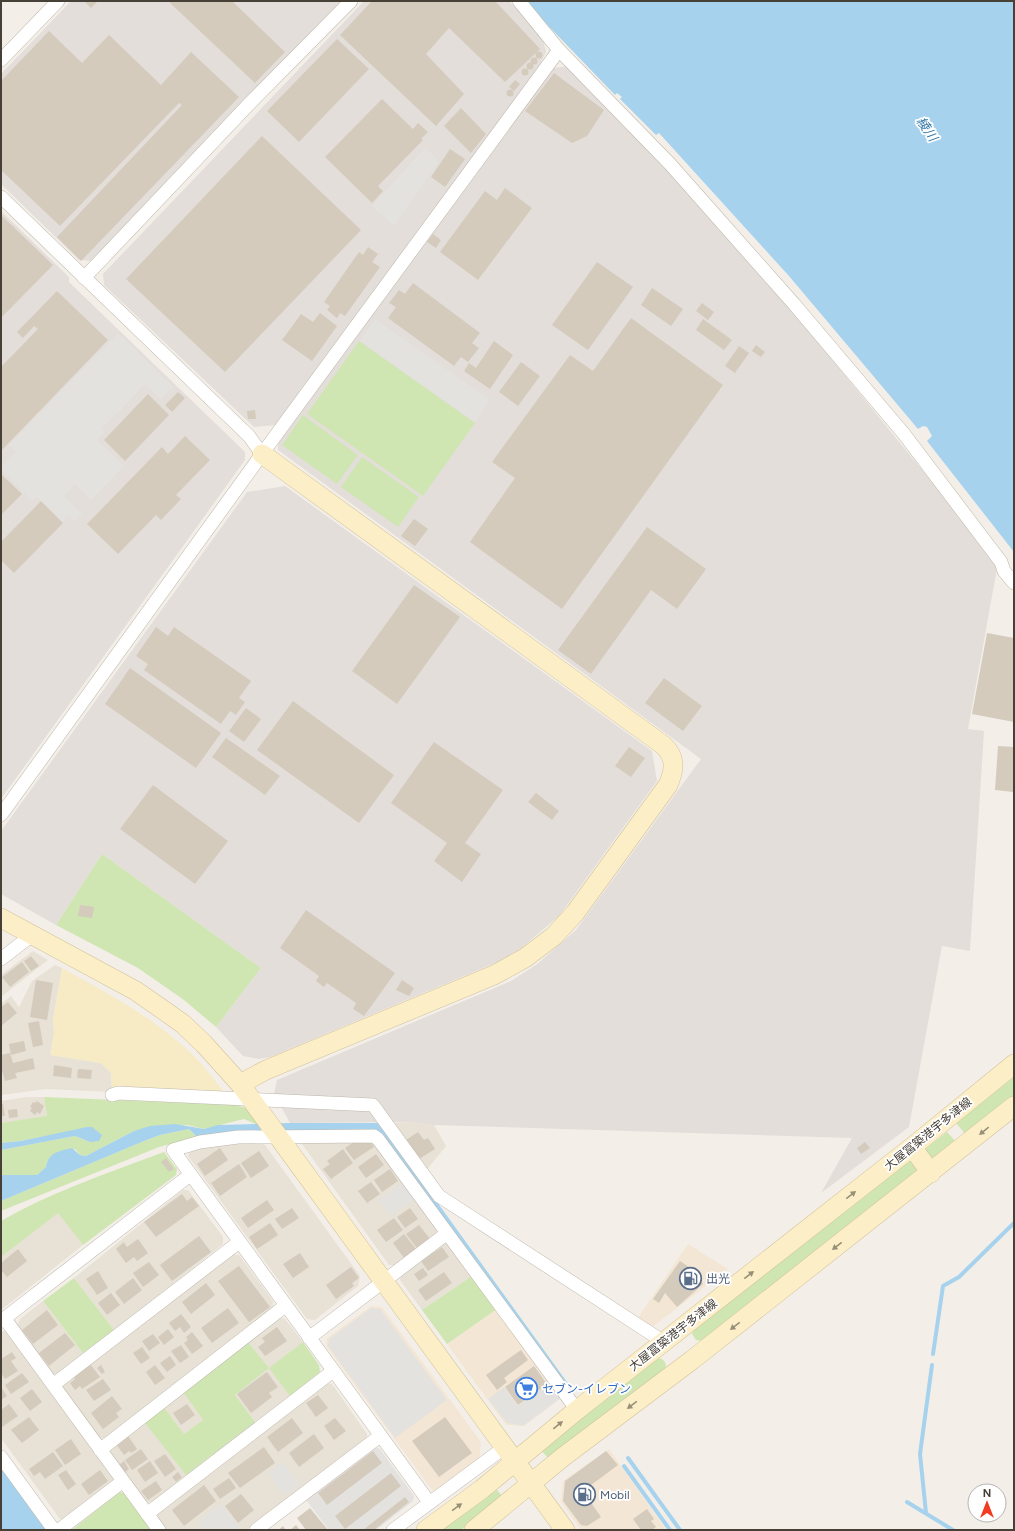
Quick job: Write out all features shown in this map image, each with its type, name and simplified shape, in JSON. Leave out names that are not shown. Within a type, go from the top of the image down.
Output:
[{"type":"street","points":[[1,60],[58,1]]},
{"type":"street","points":[[84,278],[250,103],[351,1]]},
{"type":"street","points":[[519,1],[559,50],[670,164],[804,316],[904,434],[1001,562],[1004,571],[1014,583]]},
{"type":"street","points":[[1,815],[262,454],[559,50]]},
{"type":"street","points":[[1,197],[249,436],[262,454],[662,745],[670,751],[673,758],[673,768],[668,785],[575,913],[554,936],[525,958],[494,975],[266,1070],[245,1091]]},
{"type":"street","points":[[1,918],[136,991],[183,1024],[204,1044],[245,1091],[565,1530]]},
{"type":"street","points":[[1,959],[32,935]]},
{"type":"street","name":"大屋冨築港宇多津線","points":[[426,1530],[482,1489],[510,1454],[576,1410],[664,1342],[912,1147],[1014,1064]]},
{"type":"street","points":[[112,1095],[118,1093],[245,1091],[373,1104],[439,1196],[692,1360]]},
{"type":"street","points":[[474,1530],[531,1483],[692,1360],[1014,1106]]},
{"type":"street","points":[[429,1502],[332,1371],[173,1150],[220,1138],[277,1135],[374,1136],[378,1139],[576,1410]]},
{"type":"street","points":[[912,1147],[931,1173]]},
{"type":"street","points":[[159,1530],[53,1385],[3,1320],[190,1175]]},
{"type":"street","points":[[309,1338],[446,1234]]},
{"type":"street","points":[[53,1385],[239,1242]]},
{"type":"street","points":[[100,1450],[285,1306]]},
{"type":"street","points":[[147,1514],[332,1371]]},
{"type":"street","points":[[256,1530],[380,1436]]},
{"type":"street","points":[[393,1530],[429,1502],[510,1454]]},
{"type":"street","points":[[1,1457],[54,1530]]},
{"type":"street","points":[[59,1530],[124,1482]]},
{"type":"shaded area","points":[[71,1],[342,1],[91,261],[79,260],[1,184],[1,74]]},
{"type":"shaded area","points":[[364,1],[509,1],[542,35],[546,52],[540,64],[277,425],[254,427],[104,285],[103,274]]},
{"type":"shaded area","points":[[569,66],[684,189],[798,318],[998,563],[968,729],[984,731],[970,951],[942,946],[909,1127],[821,1193],[852,1138],[434,1125],[410,1122],[290,1123],[274,1094],[277,1080],[511,981],[536,965],[576,930],[701,759],[278,450],[278,444],[372,312],[554,68]]},
{"type":"shaded area","points":[[425,148],[439,161],[394,226],[372,206]]},
{"type":"shaded area","points":[[1,211],[69,277],[69,282],[245,452],[245,460],[1,799]]},
{"type":"shaded area","points":[[375,319],[490,400],[475,422],[360,341]]},
{"type":"shaded area","points":[[118,333],[173,387],[161,399],[145,384],[102,428],[105,432],[97,440],[124,466],[91,500],[75,484],[64,496],[82,514],[74,521],[68,515],[62,522],[37,497],[32,501],[1,470],[1,467],[16,452],[9,445]]},
{"type":"shaded area","points":[[285,486],[652,751],[657,781],[559,916],[519,950],[495,963],[270,1057],[259,1059],[243,1056],[216,1027],[261,968],[102,854],[56,925],[1,894],[1,831],[247,492]]},
{"type":"shaded area","points":[[33,951],[48,960],[1,997],[1,975]]},
{"type":"shaded area","points":[[55,965],[62,968],[53,1019],[54,1033],[50,1055],[101,1063],[111,1073],[112,1092],[46,1089],[1,1095],[1,1004],[11,996],[19,1007],[32,981]]},
{"type":"shaded area","points":[[27,1097],[44,1097],[47,1117],[1,1123],[1,1101]]},
{"type":"shaded area","points":[[410,1122],[434,1125],[446,1146],[425,1172],[393,1123]]},
{"type":"shaded area","points":[[303,1139],[372,1140],[437,1228],[436,1234],[395,1265],[389,1265],[302,1144]]},
{"type":"shaded area","points":[[261,1142],[265,1145],[360,1276],[358,1286],[315,1320],[307,1319],[188,1156],[190,1151],[216,1145]]},
{"type":"shaded area","points":[[403,1182],[415,1199],[391,1216],[379,1200]]},
{"type":"shaded area","points":[[183,1190],[188,1190],[223,1237],[223,1244],[114,1330],[74,1278]]},
{"type":"shaded area","points":[[58,1212],[83,1245],[1,1310],[1,1257]]},
{"type":"shaded area","points":[[443,1244],[449,1244],[472,1276],[422,1310],[400,1280],[401,1274]]},
{"type":"shaded area","points":[[688,1244],[728,1269],[651,1328],[640,1320],[639,1316]]},
{"type":"shaded area","points":[[233,1254],[239,1255],[273,1301],[273,1309],[106,1438],[98,1438],[63,1390],[64,1383]]},
{"type":"shaded area","points":[[43,1301],[83,1353],[58,1374],[53,1374],[18,1325],[20,1319]]},
{"type":"shaded area","points":[[371,1306],[382,1307],[481,1442],[479,1461],[435,1494],[326,1346],[327,1338]]},
{"type":"shaded area","points":[[371,1308],[380,1309],[447,1400],[395,1438],[328,1346],[329,1339]]},
{"type":"shaded area","points":[[497,1309],[561,1398],[524,1426],[506,1425],[447,1344]]},
{"type":"shaded area","points":[[280,1318],[285,1319],[303,1342],[270,1368],[290,1396],[255,1422],[235,1395],[269,1368],[248,1342]]},
{"type":"shaded area","points":[[1,1332],[10,1332],[114,1478],[113,1485],[66,1520],[60,1519],[1,1438]]},
{"type":"shaded area","points":[[549,1382],[561,1398],[523,1426],[507,1423],[488,1399],[504,1387],[518,1406]]},
{"type":"shaded area","points":[[326,1383],[332,1384],[367,1434],[367,1438],[246,1530],[166,1530],[157,1519],[158,1512]]},
{"type":"shaded area","points":[[183,1392],[203,1420],[184,1434],[163,1406]]},
{"type":"shaded area","points":[[144,1422],[186,1475],[152,1502],[145,1502],[110,1455],[111,1447]]},
{"type":"shaded area","points":[[374,1447],[380,1449],[414,1496],[413,1501],[376,1530],[329,1530],[306,1500]]},
{"type":"shaded area","points":[[609,1449],[665,1528],[662,1530],[581,1530],[561,1502],[563,1481]]},
{"type":"shaded area","points":[[283,1462],[300,1485],[285,1496],[268,1473]]},
{"type":"shaded area","points":[[221,1504],[241,1530],[204,1530],[198,1522]]},
{"type":"green space","points":[[359,341],[475,423],[423,496],[307,414]]},
{"type":"green space","points":[[303,415],[358,455],[337,484],[282,445]]},
{"type":"green space","points":[[362,457],[419,497],[398,527],[341,487]]},
{"type":"green space","points":[[102,854],[261,968],[216,1027],[184,1000],[138,968],[56,925]]},
{"type":"green space","points":[[1014,1077],[1014,1096],[966,1135],[956,1123]]},
{"type":"green space","points":[[44,1097],[235,1105],[246,1108],[258,1125],[244,1119],[204,1129],[187,1125],[134,1131],[86,1156],[80,1155],[75,1149],[47,1161],[46,1167],[37,1175],[1,1175],[1,1150],[75,1136],[90,1142],[92,1127],[21,1141],[1,1143],[1,1123],[47,1116]]},
{"type":"green space","points":[[189,1129],[197,1137],[159,1147],[1,1211],[1,1201],[144,1141],[160,1135]]},
{"type":"green space","points":[[947,1132],[956,1142],[933,1161],[924,1150]]},
{"type":"green space","points":[[164,1152],[177,1169],[176,1175],[83,1245],[58,1213],[1,1257],[1,1221],[60,1192]]},
{"type":"green space","points":[[911,1161],[919,1170],[703,1341],[696,1340],[692,1334],[693,1331]]},
{"type":"green space","points":[[472,1276],[497,1309],[447,1344],[422,1310]]},
{"type":"green space","points":[[74,1278],[114,1330],[83,1353],[43,1301]]},
{"type":"green space","points":[[248,1342],[269,1368],[235,1395],[255,1422],[186,1475],[144,1422],[163,1406],[184,1434],[203,1420],[183,1392]]},
{"type":"green space","points":[[303,1342],[319,1365],[320,1372],[290,1396],[269,1368]]},
{"type":"green space","points":[[659,1358],[665,1362],[665,1370],[555,1452],[547,1457],[540,1449]]},
{"type":"green space","points":[[497,1490],[502,1496],[461,1530],[442,1530]]},
{"type":"green space","points":[[119,1492],[125,1493],[153,1530],[72,1530]]},
{"type":"sand","points":[[62,968],[94,985],[140,1013],[169,1034],[194,1056],[224,1092],[112,1087],[111,1073],[101,1063],[50,1055],[54,1033],[53,1019]]},
{"type":"water","name":"綾川","points":[[527,1],[1014,1],[1014,552],[927,441],[932,436],[927,427],[923,426],[918,429],[789,276],[659,133],[656,135],[620,99],[622,97],[617,93],[615,95],[534,11]]},
{"type":"water","points":[[380,1123],[572,1389],[569,1392],[383,1136],[197,1137],[189,1129],[160,1135],[144,1141],[1,1201],[1,1175],[37,1175],[46,1167],[49,1158],[55,1153],[72,1148],[80,1155],[86,1156],[134,1131],[150,1126],[175,1124],[204,1129],[218,1125]]},
{"type":"water","points":[[92,1127],[102,1135],[99,1141],[90,1142],[75,1136],[1,1150],[1,1143],[21,1141]]},
{"type":"water","points":[[1,1468],[46,1530],[1,1530]]},
{"type":"building","points":[[84,1],[98,1],[91,8]]},
{"type":"building","points":[[168,1],[232,1],[285,52],[255,83]]},
{"type":"building","points":[[372,1],[495,1],[540,49],[505,82],[449,28],[426,54],[464,94],[436,126],[340,35]]},
{"type":"building","points":[[49,31],[82,63],[109,35],[161,85],[191,52],[239,97],[81,261],[57,237],[182,105],[179,103],[60,226],[1,170],[1,81]]},
{"type":"building","points":[[337,39],[369,69],[299,142],[267,111]]},
{"type":"building","points":[[539,52],[542,55],[539,58],[536,55]]},
{"type":"building","points":[[534,58],[537,61],[534,64],[531,61]]},
{"type":"building","points":[[530,63],[533,66],[530,69],[527,66]]},
{"type":"building","points":[[525,69],[528,72],[525,75],[522,72]]},
{"type":"building","points":[[554,73],[604,110],[587,136],[572,143],[525,111]]},
{"type":"building","points":[[515,80],[520,84],[514,91],[509,87]]},
{"type":"building","points":[[510,90],[513,93],[510,96],[507,93]]},
{"type":"building","points":[[382,99],[413,129],[418,123],[428,132],[421,139],[423,140],[378,186],[383,191],[372,203],[325,157]]},
{"type":"building","points":[[461,108],[486,134],[471,153],[444,126]]},
{"type":"building","points":[[262,136],[361,230],[225,372],[126,279]]},
{"type":"building","points":[[450,149],[465,159],[445,187],[431,177]]},
{"type":"building","points":[[505,188],[532,208],[478,280],[440,252],[485,191],[497,200]]},
{"type":"building","points":[[1,215],[53,265],[1,318]]},
{"type":"building","points":[[433,234],[441,240],[436,248],[427,242]]},
{"type":"building","points":[[368,247],[378,254],[372,262],[380,267],[345,316],[340,313],[337,318],[327,310],[330,306],[324,302],[359,252],[363,255]]},
{"type":"building","points":[[597,262],[633,287],[588,350],[552,325]]},
{"type":"building","points":[[413,283],[480,333],[472,343],[479,348],[468,362],[461,357],[454,366],[388,318],[396,307],[389,303],[399,290],[405,294]]},
{"type":"building","points":[[652,288],[683,309],[671,326],[641,305]]},
{"type":"building","points":[[57,291],[108,340],[1,451],[1,367],[38,329],[34,326],[23,338],[17,332]]},
{"type":"building","points":[[702,303],[714,312],[708,320],[696,311]]},
{"type":"building","points":[[320,313],[337,326],[312,361],[282,340],[301,314],[313,322]]},
{"type":"building","points":[[631,318],[723,385],[562,609],[470,542],[515,478],[492,462],[570,355],[593,371]]},
{"type":"building","points":[[703,319],[732,340],[724,350],[696,330]]},
{"type":"building","points":[[494,341],[513,355],[490,389],[464,371],[469,363],[476,368]]},
{"type":"building","points":[[756,345],[765,352],[761,357],[752,351]]},
{"type":"building","points":[[739,346],[749,353],[735,373],[725,366]]},
{"type":"building","points":[[521,362],[540,376],[518,406],[499,392]]},
{"type":"building","points":[[178,392],[185,398],[172,412],[165,405]]},
{"type":"building","points":[[148,394],[169,415],[125,461],[104,440]]},
{"type":"building","points":[[255,410],[256,419],[248,419],[247,411]]},
{"type":"building","points":[[185,436],[210,460],[176,495],[181,499],[161,520],[156,515],[118,554],[87,524],[162,447],[168,454]]},
{"type":"building","points":[[1,474],[22,494],[1,515]]},
{"type":"building","points":[[41,501],[63,523],[14,573],[1,560],[1,542]]},
{"type":"building","points":[[414,519],[428,529],[415,546],[401,536]]},
{"type":"building","points":[[647,527],[706,569],[677,609],[651,590],[591,674],[558,650]]},
{"type":"building","points":[[414,585],[460,617],[397,704],[352,671]]},
{"type":"building","points":[[156,627],[168,636],[174,627],[251,681],[239,698],[245,702],[236,715],[230,711],[221,724],[144,670],[148,664],[136,656]]},
{"type":"building","points":[[987,633],[1014,638],[1014,722],[972,714]]},
{"type":"building","points":[[130,668],[221,733],[196,768],[105,704]]},
{"type":"building","points":[[664,678],[702,706],[683,731],[645,703]]},
{"type":"building","points":[[293,701],[394,775],[359,823],[257,750]]},
{"type":"building","points":[[246,708],[261,719],[244,742],[229,731]]},
{"type":"building","points":[[226,738],[280,776],[265,795],[212,757]]},
{"type":"building","points":[[434,742],[503,790],[465,843],[481,854],[462,882],[434,861],[447,843],[391,803]]},
{"type":"building","points":[[998,746],[1014,747],[1013,792],[995,790]]},
{"type":"building","points":[[629,747],[645,758],[631,777],[615,766]]},
{"type":"building","points":[[153,785],[228,841],[195,884],[120,829]]},
{"type":"building","points":[[536,793],[559,811],[552,820],[528,802]]},
{"type":"building","points":[[80,905],[94,907],[92,918],[78,916]]},
{"type":"building","points":[[306,910],[395,973],[364,1016],[353,1009],[356,1003],[327,983],[324,987],[316,981],[319,976],[280,948]]},
{"type":"building","points":[[31,956],[39,966],[31,971],[24,961]]},
{"type":"building","points":[[22,962],[29,972],[10,987],[2,977]]},
{"type":"building","points":[[36,980],[53,983],[47,1020],[30,1017]]},
{"type":"building","points":[[402,980],[414,988],[409,996],[396,990]]},
{"type":"building","points":[[8,1002],[17,1013],[1,1026],[1,1007]]},
{"type":"building","points":[[39,1021],[43,1045],[33,1047],[28,1023]]},
{"type":"building","points":[[24,1041],[26,1051],[11,1055],[9,1044]]},
{"type":"building","points":[[10,1053],[13,1063],[33,1058],[35,1069],[15,1073],[17,1078],[5,1081],[1,1067],[1,1055]]},
{"type":"building","points":[[54,1065],[72,1068],[71,1078],[53,1076]]},
{"type":"building","points":[[78,1069],[92,1070],[91,1079],[77,1078]]},
{"type":"building","points":[[37,1101],[44,1106],[40,1114],[37,1112],[35,1115],[30,1111],[32,1108],[30,1107],[33,1102],[35,1103]]},
{"type":"building","points":[[1,1104],[3,1104],[5,1116],[1,1116]]},
{"type":"building","points":[[17,1109],[18,1117],[9,1118],[8,1110]]},
{"type":"building","points":[[418,1132],[424,1140],[428,1138],[435,1149],[419,1159],[406,1140]]},
{"type":"building","points":[[357,1140],[370,1141],[374,1147],[354,1160],[345,1148]]},
{"type":"building","points":[[865,1142],[870,1148],[861,1154],[857,1148]]},
{"type":"building","points":[[220,1148],[228,1160],[205,1176],[197,1164]]},
{"type":"building","points":[[343,1149],[353,1163],[331,1179],[323,1169],[330,1164],[327,1161]]},
{"type":"building","points":[[259,1151],[269,1166],[251,1178],[241,1163]]},
{"type":"building","points":[[376,1154],[384,1165],[366,1178],[358,1167]]},
{"type":"building","points":[[166,1158],[174,1169],[169,1172],[161,1162]]},
{"type":"building","points":[[239,1164],[247,1177],[220,1196],[211,1183]]},
{"type":"building","points":[[390,1169],[398,1181],[382,1192],[374,1180]]},
{"type":"building","points":[[371,1182],[380,1194],[367,1203],[358,1191]]},
{"type":"building","points":[[182,1194],[187,1201],[192,1197],[199,1206],[156,1237],[144,1222]]},
{"type":"building","points":[[267,1200],[274,1210],[248,1228],[241,1218]]},
{"type":"building","points":[[292,1208],[299,1218],[282,1229],[275,1219]]},
{"type":"building","points":[[410,1208],[418,1219],[405,1228],[397,1217]]},
{"type":"building","points":[[394,1218],[403,1230],[386,1242],[377,1230]]},
{"type":"building","points":[[270,1223],[278,1235],[257,1249],[249,1237]]},
{"type":"building","points":[[419,1225],[430,1239],[417,1248],[406,1234]]},
{"type":"building","points":[[404,1234],[416,1249],[404,1258],[393,1243]]},
{"type":"building","points":[[199,1236],[211,1252],[172,1281],[160,1265]]},
{"type":"building","points":[[138,1239],[148,1253],[137,1261],[134,1257],[126,1263],[116,1249],[124,1242],[127,1247]]},
{"type":"building","points":[[442,1247],[449,1257],[428,1271],[421,1261]]},
{"type":"building","points":[[18,1249],[27,1261],[7,1277],[1,1270],[1,1263]]},
{"type":"building","points":[[300,1253],[309,1267],[293,1278],[283,1264]]},
{"type":"building","points":[[680,1261],[689,1267],[703,1284],[677,1307],[665,1293],[659,1303],[653,1299]]},
{"type":"building","points":[[149,1262],[159,1275],[143,1287],[133,1273]]},
{"type":"building","points":[[239,1266],[270,1307],[249,1322],[218,1281]]},
{"type":"building","points":[[351,1267],[359,1278],[352,1283],[354,1286],[336,1299],[326,1285]]},
{"type":"building","points":[[423,1268],[428,1275],[419,1281],[414,1274]]},
{"type":"building","points":[[98,1271],[108,1288],[97,1295],[86,1279]]},
{"type":"building","points":[[444,1272],[452,1283],[426,1301],[418,1290]]},
{"type":"building","points":[[133,1278],[142,1290],[124,1304],[115,1292]]},
{"type":"building","points":[[206,1283],[215,1295],[191,1314],[182,1302]]},
{"type":"building","points":[[111,1293],[120,1305],[107,1315],[98,1303]]},
{"type":"building","points":[[228,1308],[239,1323],[212,1343],[201,1328]]},
{"type":"building","points":[[47,1310],[58,1325],[33,1344],[22,1330]]},
{"type":"building","points":[[181,1314],[191,1327],[184,1333],[180,1327],[175,1331],[169,1323]]},
{"type":"building","points":[[277,1327],[287,1341],[265,1356],[258,1347],[265,1342],[262,1338]]},
{"type":"building","points":[[168,1329],[174,1337],[164,1345],[158,1337]]},
{"type":"building","points":[[192,1332],[203,1346],[192,1354],[184,1343],[188,1340],[186,1337]]},
{"type":"building","points":[[65,1333],[75,1345],[49,1366],[39,1353]]},
{"type":"building","points":[[153,1334],[160,1343],[149,1351],[142,1341]]},
{"type":"building","points":[[181,1345],[189,1357],[180,1363],[171,1351]]},
{"type":"building","points":[[142,1347],[150,1358],[141,1364],[133,1353]]},
{"type":"building","points":[[521,1350],[528,1360],[504,1378],[507,1382],[497,1390],[486,1375]]},
{"type":"building","points":[[12,1352],[16,1358],[11,1361],[18,1371],[5,1379],[1,1373],[1,1359]]},
{"type":"building","points":[[170,1356],[176,1365],[167,1372],[160,1363]]},
{"type":"building","points":[[90,1364],[100,1377],[82,1389],[80,1386],[75,1390],[70,1383],[75,1379],[73,1376]]},
{"type":"building","points":[[101,1365],[105,1372],[102,1374],[97,1368]]},
{"type":"building","points":[[155,1365],[165,1378],[155,1385],[146,1372]]},
{"type":"building","points":[[534,1366],[547,1384],[518,1405],[505,1387]]},
{"type":"building","points":[[267,1372],[278,1387],[269,1393],[272,1397],[251,1413],[237,1394]]},
{"type":"building","points":[[22,1373],[29,1382],[11,1394],[5,1385]]},
{"type":"building","points":[[103,1379],[111,1390],[94,1401],[86,1390]]},
{"type":"building","points":[[1,1387],[7,1396],[1,1400]]},
{"type":"building","points":[[32,1389],[42,1402],[30,1411],[20,1398]]},
{"type":"building","points":[[318,1395],[328,1408],[316,1417],[306,1403]]},
{"type":"building","points":[[112,1396],[122,1409],[116,1413],[119,1417],[103,1429],[91,1413]]},
{"type":"building","points":[[9,1404],[18,1416],[2,1427],[1,1410]]},
{"type":"building","points":[[187,1404],[195,1415],[181,1425],[173,1413]]},
{"type":"building","points":[[29,1417],[39,1430],[22,1443],[11,1430]]},
{"type":"building","points":[[445,1417],[472,1453],[439,1477],[412,1441]]},
{"type":"building","points":[[292,1418],[303,1433],[278,1452],[267,1437]]},
{"type":"building","points":[[335,1418],[346,1431],[334,1440],[324,1426]]},
{"type":"building","points":[[314,1434],[324,1448],[299,1467],[289,1453]]},
{"type":"building","points":[[128,1436],[137,1449],[131,1453],[129,1451],[124,1455],[116,1444]]},
{"type":"building","points":[[71,1439],[81,1454],[65,1465],[55,1450]]},
{"type":"building","points":[[264,1447],[275,1463],[240,1488],[228,1473]]},
{"type":"building","points":[[141,1449],[148,1459],[132,1470],[125,1460]]},
{"type":"building","points":[[373,1451],[382,1463],[327,1505],[318,1493]]},
{"type":"building","points":[[606,1451],[618,1465],[583,1491],[601,1517],[587,1526],[581,1525],[563,1501],[565,1481]]},
{"type":"building","points":[[53,1452],[63,1466],[45,1479],[40,1472],[34,1476],[29,1469]]},
{"type":"building","points":[[165,1454],[176,1469],[165,1477],[154,1461]]},
{"type":"building","points":[[124,1461],[129,1469],[124,1473],[119,1465]]},
{"type":"building","points":[[150,1461],[158,1473],[145,1482],[137,1470]]},
{"type":"building","points":[[66,1470],[76,1484],[68,1490],[58,1475]]},
{"type":"building","points":[[100,1470],[108,1481],[89,1495],[81,1484]]},
{"type":"building","points":[[178,1472],[182,1477],[176,1482],[172,1477]]},
{"type":"building","points":[[391,1473],[401,1486],[345,1529],[335,1516]]},
{"type":"building","points":[[229,1478],[236,1488],[220,1499],[213,1489]]},
{"type":"building","points":[[156,1481],[162,1490],[148,1500],[141,1491]]},
{"type":"building","points":[[204,1485],[216,1501],[184,1526],[172,1510]]},
{"type":"building","points":[[241,1494],[254,1510],[238,1523],[225,1506]]},
{"type":"building","points":[[405,1497],[409,1502],[374,1530],[363,1530]]},
{"type":"building","points":[[310,1508],[328,1530],[306,1530],[297,1518]]},
{"type":"building","points":[[647,1509],[654,1519],[651,1521],[656,1527],[652,1530],[641,1530],[633,1519]]},
{"type":"building","points":[[296,1525],[300,1530],[290,1530]]},
{"type":"building","points":[[283,1526],[286,1530],[278,1530]]},
{"type":"waterway","points":[[933,1354],[943,1286],[959,1277],[1014,1223]]},
{"type":"waterway","points":[[926,1513],[920,1454],[932,1365]]},
{"type":"waterway","points":[[628,1458],[680,1530]]},
{"type":"waterway","points":[[624,1466],[670,1530]]},
{"type":"waterway","points":[[907,1502],[953,1530]]},
{"type":"place","name":"出光","points":[[691,1279]]},
{"type":"place","name":"セブン-イレブン","points":[[527,1389]]},
{"type":"place","name":"Mobil","points":[[584,1495]]}]
